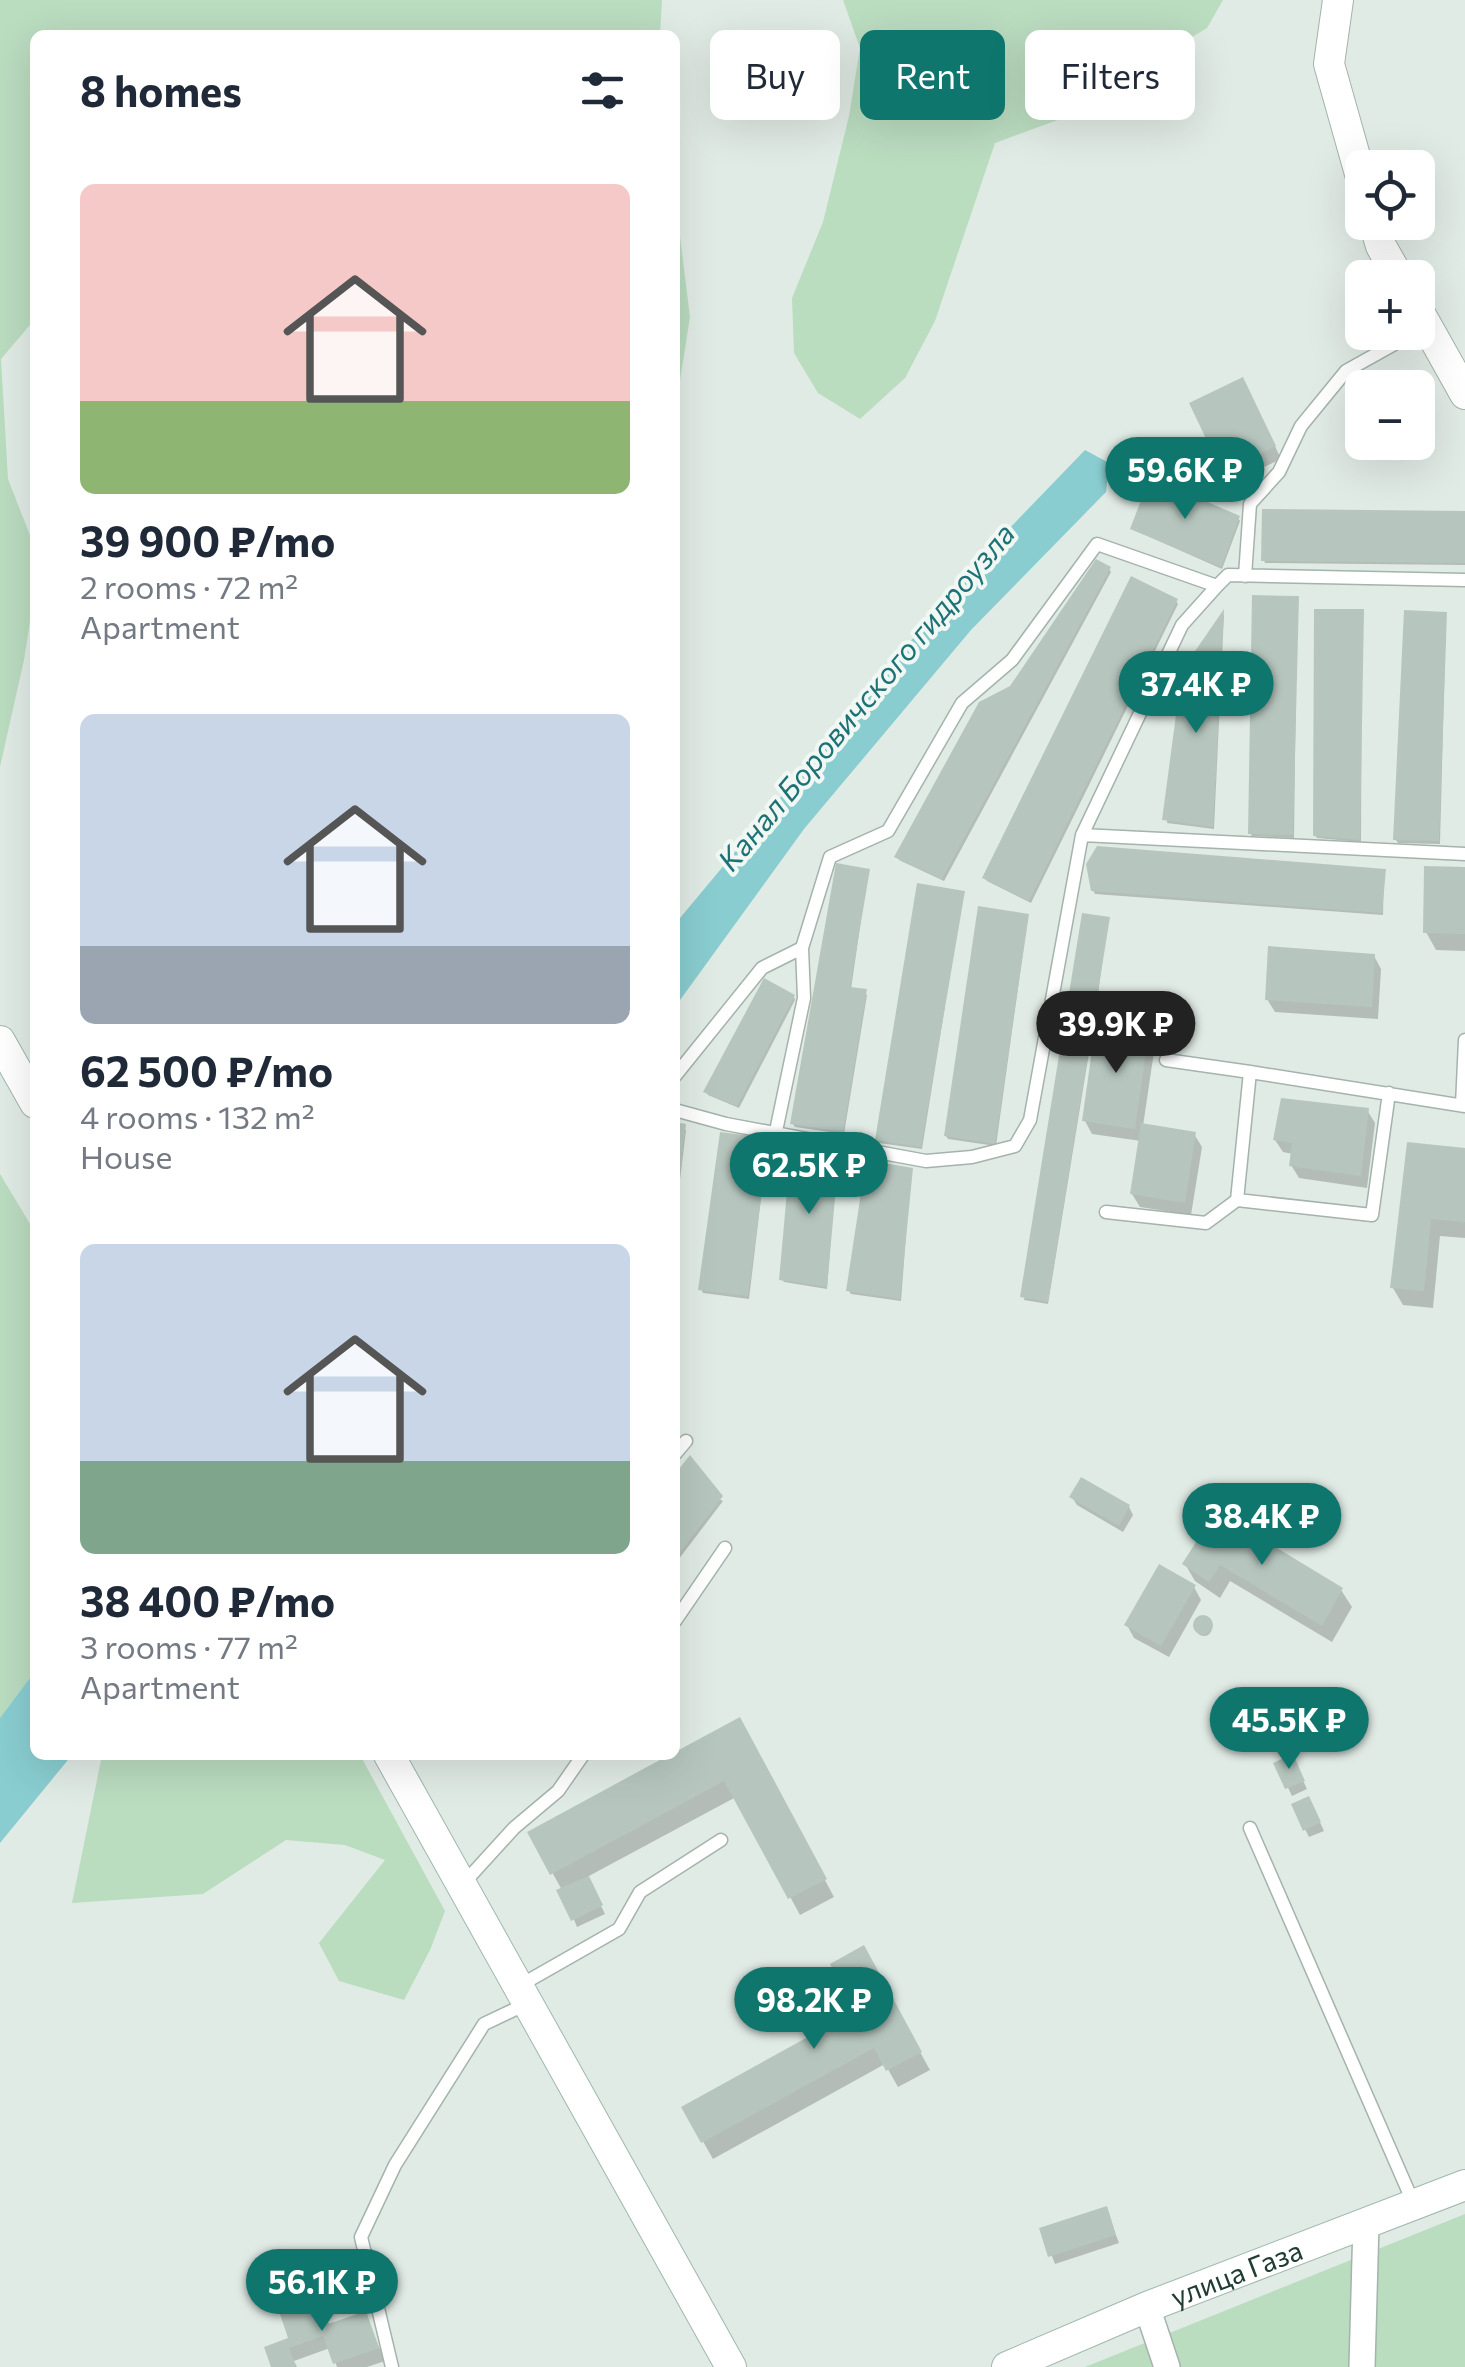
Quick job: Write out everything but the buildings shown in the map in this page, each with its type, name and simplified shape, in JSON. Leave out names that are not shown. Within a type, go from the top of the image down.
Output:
[{"type":"main road","points":[[1338,0],[1329,64],[1353,150]]},
{"type":"main road","points":[[1435,349],[1465,394]]},
{"type":"main road","points":[[0,1041],[30,1094]]},
{"type":"main road","points":[[392,1760],[731,2367]]},
{"type":"main road","name":"улица Газа","points":[[1006,2367],[1147,2306],[1465,2184]]},
{"type":"street","points":[[1362,2367],[1366,2223]]},
{"type":"street","points":[[1147,2306],[1167,2367]]},
{"type":"lane","points":[[1245,576],[1250,504],[1279,472],[1302,426],[1346,371],[1379,350]]},
{"type":"lane","points":[[776,1131],[804,998],[802,948],[830,856],[888,831],[962,703],[1012,660],[1096,544],[1217,586]]},
{"type":"lane","points":[[680,1111],[726,1124],[926,1161],[972,1157],[1016,1146],[1030,1120],[1082,836],[1182,626],[1228,575],[1465,580]]},
{"type":"lane","points":[[1082,836],[1465,854]]},
{"type":"lane","points":[[680,1070],[762,968],[802,948]]},
{"type":"lane","points":[[1166,1060],[1464,1105],[1465,1040]]},
{"type":"lane","points":[[1237,1200],[1250,1072]]},
{"type":"lane","points":[[1106,1212],[1206,1223],[1237,1200],[1372,1215],[1388,1093]]},
{"type":"lane","points":[[680,1448],[686,1441]]},
{"type":"lane","points":[[680,1614],[725,1548]]},
{"type":"lane","points":[[461,1886],[514,1828],[558,1791],[579,1760]]},
{"type":"lane","points":[[1250,1828],[1414,2204]]},
{"type":"lane","points":[[392,2367],[361,2237],[395,2165],[484,2024],[619,1929],[640,1892],[721,1840]]},
{"type":"green space","points":[[0,0],[662,0],[660,30],[30,30],[30,325],[1,359],[8,479],[30,535],[30,621],[0,767]]},
{"type":"green space","points":[[843,0],[1223,0],[1207,28],[1195,35],[1195,30],[1025,30],[1025,120],[1058,120],[995,143],[935,321],[905,378],[860,419],[818,393],[794,353],[792,298],[823,222],[849,116],[860,48]]},
{"type":"green space","points":[[680,236],[690,317],[680,380]]},
{"type":"green space","points":[[0,1174],[30,1224],[30,1678],[0,1718]]},
{"type":"green space","points":[[101,1760],[363,1760],[445,1911],[404,2000],[339,1981],[319,1943],[385,1860],[345,1845],[286,1840],[203,1894],[72,1903]]},
{"type":"green space","points":[[1465,2214],[1465,2367],[1085,2367]]},
{"type":"water","name":"Канал Боровичского гидроузла","points":[[1085,450],[1109,463],[1106,492],[971,630],[804,829],[680,1000],[680,918],[975,564]]},
{"type":"water","points":[[30,1678],[30,1760],[68,1760],[0,1843],[0,1718]]}]
